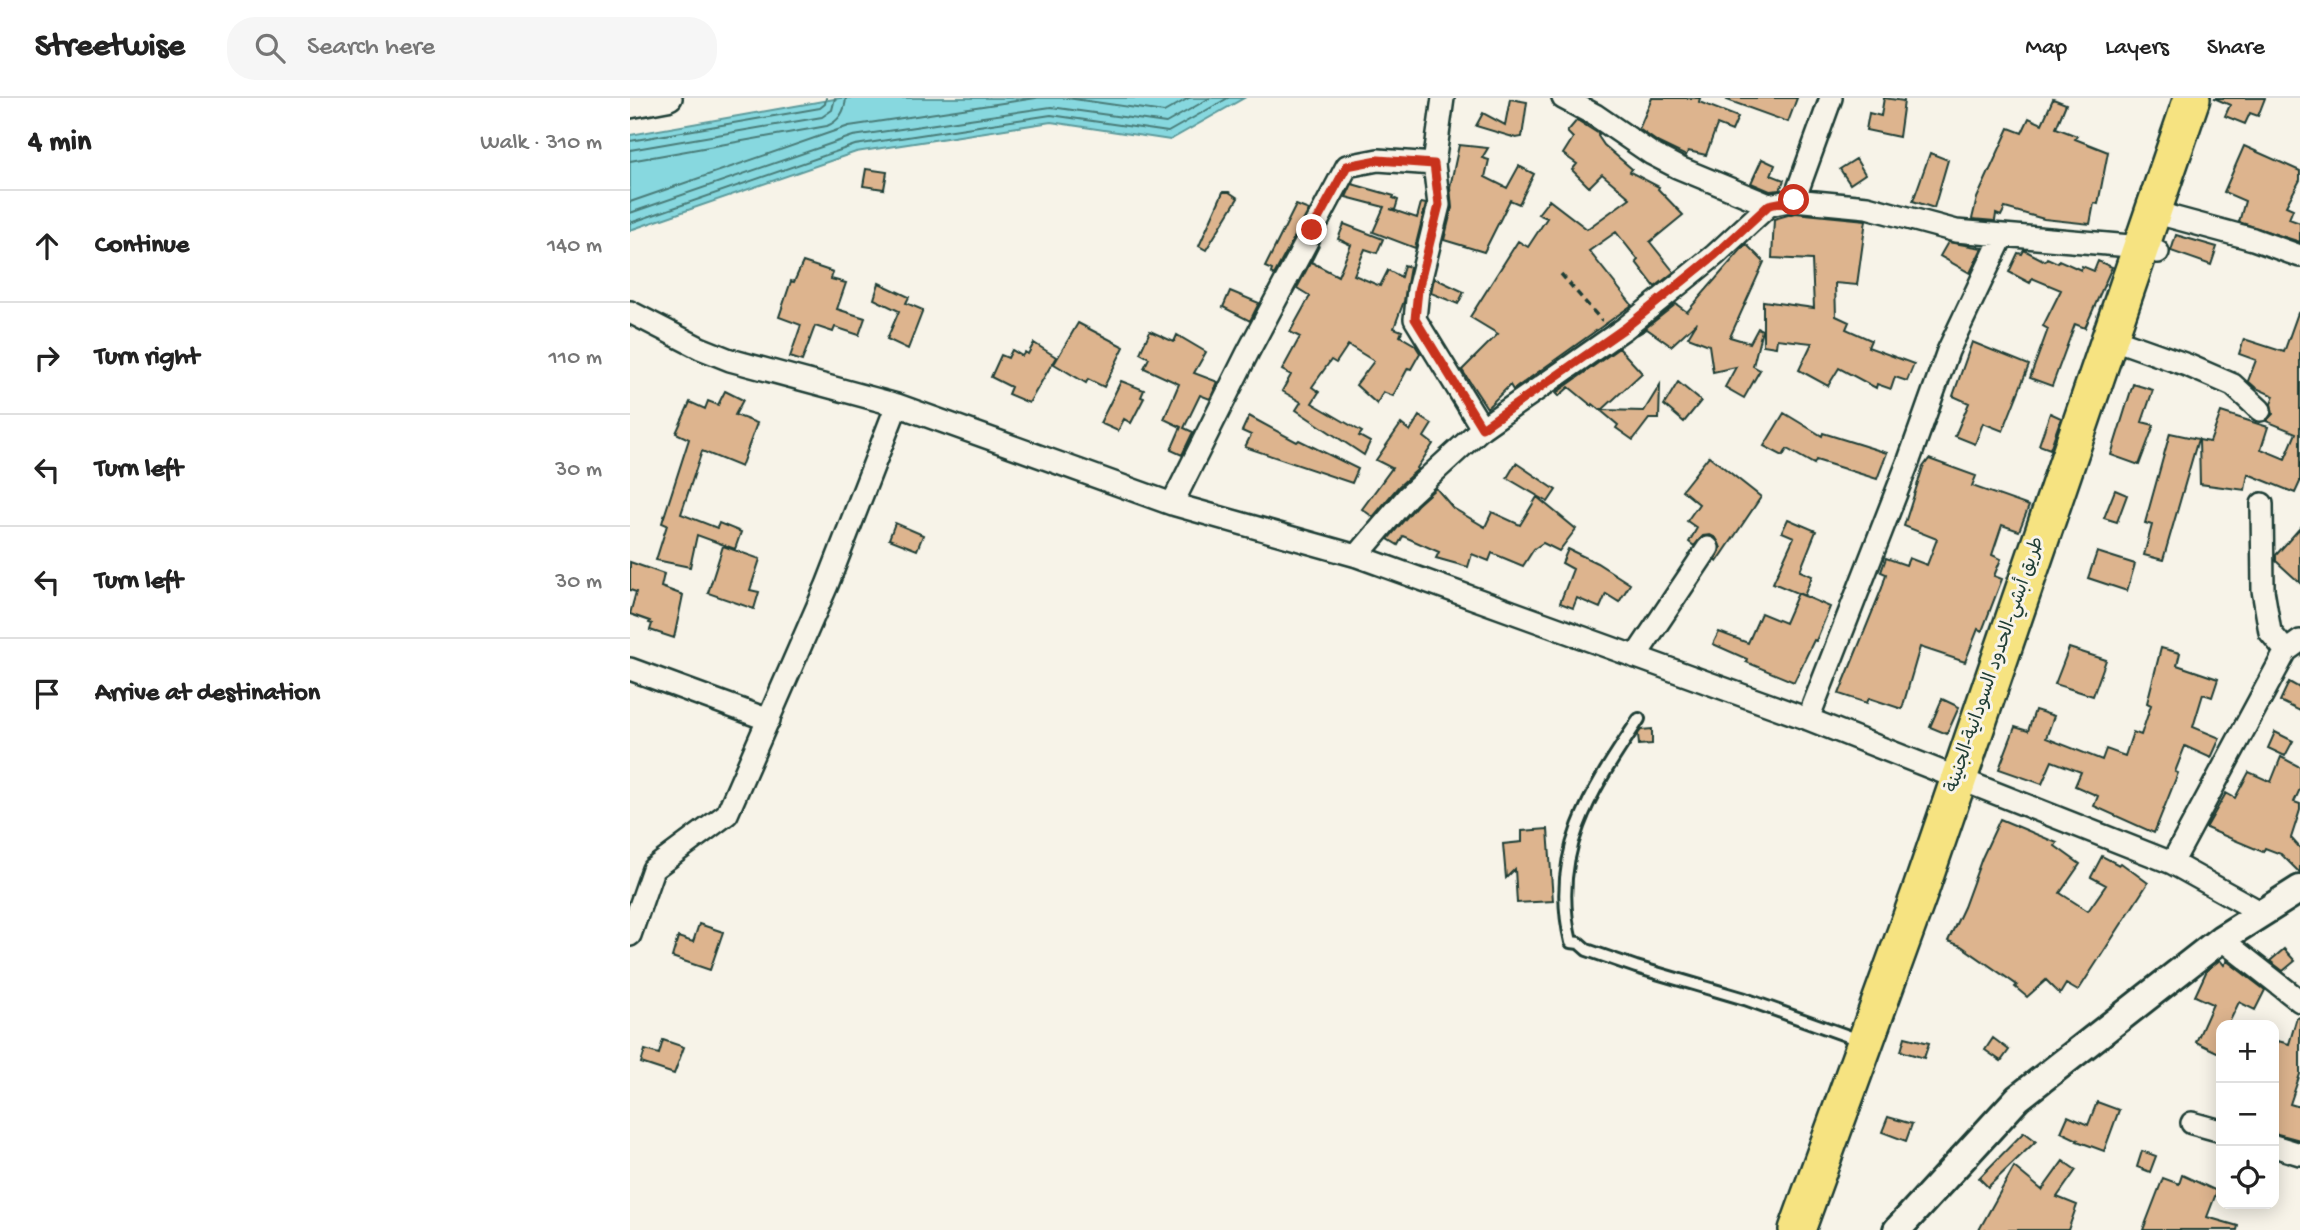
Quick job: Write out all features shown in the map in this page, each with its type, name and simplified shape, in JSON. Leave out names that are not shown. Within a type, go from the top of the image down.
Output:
[{"type":"highway","name":"طريق أبشي-الحدود السودانية-الجنينة","points":[[1797,1230],[1929,892],[1965,780],[2150,249],[2192,98]]},
{"type":"highway","points":[[2161,215],[2210,98]]},
{"type":"highway","points":[[1965,780],[2125,343],[2150,249]]},
{"type":"highway","points":[[1818,1230],[1929,892]]},
{"type":"street","points":[[630,107],[671,98]]},
{"type":"street","points":[[1443,98],[1434,164],[1439,205],[1418,290],[1415,319],[1482,428]]},
{"type":"street","points":[[1563,98],[1677,167],[1769,205]]},
{"type":"street","points":[[1794,200],[1831,98]]},
{"type":"street","points":[[1172,504],[1248,352],[1347,166],[1378,160],[1434,164]]},
{"type":"street","points":[[1357,556],[1408,496],[1482,428],[1615,335],[1715,255],[1769,205],[1794,200],[1867,207],[1956,231],[2150,249]]},
{"type":"street","points":[[2161,215],[2253,239],[2300,256]]},
{"type":"street","points":[[1808,719],[1909,460],[1948,351],[2003,235]]},
{"type":"street","points":[[630,312],[700,348],[730,360],[897,405],[1172,504],[1357,556],[1808,719],[2172,863],[2262,913]]},
{"type":"street","points":[[2125,343],[2233,384],[2260,411]]},
{"type":"street","points":[[630,935],[637,888],[653,869],[727,814],[827,585],[897,405]]},
{"type":"street","points":[[2172,863],[2293,646],[2270,632],[2263,590],[2262,504]]},
{"type":"street","points":[[1635,657],[1708,548]]},
{"type":"street","points":[[630,670],[769,720]]},
{"type":"street","points":[[1897,1230],[2018,1098],[2221,939],[2300,889]]},
{"type":"street","points":[[2221,939],[2300,1001]]},
{"type":"street","points":[[2192,1123],[2216,1130]]},
{"type":"street","points":[[2279,1148],[2300,1154]]},
{"type":"lane","points":[[1639,719],[1598,781],[1577,825],[1567,862],[1566,921],[1571,942],[1624,963],[1745,999],[1868,1046]]},
{"type":"path","points":[[1561,274],[1615,335]]},
{"type":"water","points":[[840,98],[1244,98],[1170,140],[1051,122],[856,152],[630,230],[630,135]]},
{"type":"building","points":[[1652,98],[1700,98],[1699,102],[1738,117],[1732,131],[1717,125],[1706,155],[1688,151],[1686,156],[1659,143],[1639,129]]},
{"type":"building","points":[[1797,98],[1788,122],[1727,100]]},
{"type":"building","points":[[1884,98],[1904,101],[1899,137],[1866,130],[1869,113],[1881,116]]},
{"type":"building","points":[[2214,98],[2265,98],[2258,116],[2250,113],[2245,124],[2225,116],[2230,105]]},
{"type":"building","points":[[1510,99],[1527,102],[1522,137],[1516,138],[1476,126],[1483,113],[1505,125]]},
{"type":"building","points":[[2053,99],[2066,104],[2056,128],[2108,152],[2098,204],[2094,203],[2090,224],[2044,219],[2005,208],[2001,216],[1996,214],[1995,221],[1972,219],[1977,198],[2009,128],[2022,133],[2029,118],[2042,124]]},
{"type":"building","points":[[1577,120],[1599,134],[1604,145],[1632,169],[1630,172],[1659,187],[1683,215],[1650,242],[1674,272],[1655,287],[1616,232],[1589,251],[1632,305],[1513,390],[1510,385],[1487,408],[1462,370],[1498,334],[1470,317],[1518,241],[1528,247],[1547,218],[1538,214],[1549,200],[1587,229],[1630,198],[1602,174],[1589,187],[1572,170],[1577,164],[1563,154],[1573,138],[1567,132]]},
{"type":"building","points":[[1459,145],[1488,148],[1482,158],[1489,160],[1485,177],[1507,188],[1519,166],[1534,174],[1519,204],[1510,200],[1484,252],[1444,240],[1452,208],[1450,187]]},
{"type":"building","points":[[2244,146],[2300,171],[2300,180],[2286,206],[2293,209],[2289,219],[2300,223],[2300,242],[2239,222],[2245,201],[2224,192]]},
{"type":"building","points":[[1930,153],[1948,160],[1934,208],[1913,201]]},
{"type":"building","points":[[1762,159],[1775,165],[1771,175],[1784,180],[1780,190],[1770,191],[1751,183]]},
{"type":"building","points":[[1856,159],[1865,174],[1850,184],[1840,169]]},
{"type":"building","points":[[866,169],[887,172],[884,189],[863,186]]},
{"type":"building","points":[[1352,184],[1394,196],[1393,198],[1398,200],[1395,210],[1390,209],[1417,218],[1421,203],[1426,204],[1415,248],[1373,232],[1384,207],[1346,197]]},
{"type":"building","points":[[1223,192],[1229,192],[1238,198],[1206,250],[1199,246]]},
{"type":"building","points":[[1296,205],[1309,210],[1274,275],[1272,270],[1265,267]]},
{"type":"building","points":[[1795,213],[1866,220],[1857,285],[1835,283],[1836,316],[1849,322],[1846,329],[1871,340],[1868,347],[1914,364],[1907,381],[1895,377],[1891,389],[1877,384],[1876,388],[1839,368],[1828,386],[1799,370],[1812,343],[1777,339],[1776,347],[1763,345],[1763,301],[1814,308],[1812,260],[1772,258],[1774,219]]},
{"type":"building","points":[[1344,224],[1383,239],[1377,253],[1365,249],[1354,275],[1380,286],[1388,270],[1401,277],[1404,265],[1410,267],[1404,301],[1394,328],[1402,331],[1400,336],[1415,345],[1420,353],[1411,369],[1408,368],[1393,396],[1383,392],[1377,404],[1356,385],[1374,361],[1348,345],[1336,363],[1331,360],[1312,387],[1319,392],[1312,403],[1362,432],[1359,436],[1370,442],[1364,455],[1296,410],[1301,402],[1282,391],[1291,375],[1282,370],[1300,337],[1290,332],[1310,296],[1297,288],[1319,246],[1311,262],[1338,276],[1351,245],[1338,239]]},
{"type":"building","points":[[2176,235],[2217,247],[2211,265],[2171,251]]},
{"type":"building","points":[[1948,242],[1982,248],[1970,273],[1940,256]]},
{"type":"building","points":[[1746,244],[1764,262],[1730,337],[1750,343],[1758,328],[1762,330],[1753,366],[1760,370],[1744,398],[1725,387],[1736,367],[1713,372],[1709,345],[1688,337],[1697,322],[1671,346],[1647,329],[1637,335],[1676,304],[1687,312]]},
{"type":"building","points":[[2024,250],[2045,261],[2047,258],[2058,263],[2059,260],[2081,270],[2082,266],[2094,271],[2098,261],[2112,267],[2085,328],[2075,324],[2052,386],[2030,378],[2048,329],[2043,326],[2061,290],[2032,278],[2030,283],[2009,272],[2018,253],[2022,254]]},
{"type":"building","points":[[803,262],[833,272],[831,279],[846,283],[837,309],[865,318],[859,335],[835,327],[833,332],[815,326],[802,361],[790,357],[801,325],[779,317],[791,281],[794,282]]},
{"type":"building","points":[[1434,278],[1464,292],[1458,304],[1431,293]]},
{"type":"building","points":[[879,283],[909,297],[906,303],[923,310],[908,349],[887,339],[899,311],[874,299]]},
{"type":"building","points":[[1230,291],[1259,303],[1250,321],[1223,307]]},
{"type":"building","points":[[2298,313],[2300,482],[2295,493],[2248,474],[2245,490],[2200,484],[2199,440],[2210,442],[2221,412],[2268,427],[2261,449],[2285,459],[2296,433],[2266,421],[2273,414],[2271,404],[2274,396],[2248,381],[2256,360],[2239,354],[2244,339],[2284,352]]},
{"type":"building","points":[[1078,323],[1124,347],[1104,387],[1088,379],[1086,383],[1054,364]]},
{"type":"building","points":[[1150,331],[1174,342],[1177,335],[1206,352],[1194,373],[1218,382],[1210,399],[1200,395],[1184,428],[1193,432],[1182,455],[1171,450],[1181,427],[1164,419],[1179,384],[1144,368],[1149,358],[1140,353]]},
{"type":"building","points":[[1972,342],[2029,365],[2003,431],[1983,423],[1975,444],[1955,436],[1969,403],[1953,396]]},
{"type":"building","points":[[1034,343],[1056,357],[1029,403],[1008,394],[1011,387],[991,377],[1001,355],[1008,358],[1012,350],[1022,356],[1025,352],[1028,354]]},
{"type":"building","points":[[1619,348],[1642,373],[1602,410],[1644,411],[1660,385],[1659,419],[1649,419],[1633,440],[1616,428],[1618,425],[1593,404],[1592,406],[1569,387],[1559,396],[1556,393]]},
{"type":"building","points":[[1121,381],[1144,390],[1141,397],[1144,398],[1131,423],[1124,419],[1118,431],[1100,423]]},
{"type":"building","points":[[1678,382],[1701,401],[1684,422],[1664,405]]},
{"type":"building","points":[[2133,384],[2153,390],[2142,422],[2154,425],[2139,465],[2111,455]]},
{"type":"building","points":[[725,391],[743,400],[735,415],[757,423],[741,467],[702,451],[681,514],[717,528],[719,523],[741,532],[735,549],[697,535],[690,567],[656,560],[667,525],[662,523],[689,439],[676,433],[690,402],[705,409],[708,401],[718,405]]},
{"type":"building","points":[[1784,413],[1822,436],[1823,433],[1887,453],[1877,479],[1816,460],[1814,464],[1787,449],[1783,456],[1764,446]]},
{"type":"building","points":[[2050,413],[2061,418],[2050,449],[2039,445]]},
{"type":"building","points":[[1249,416],[1297,442],[1299,440],[1358,469],[1352,483],[1245,447],[1251,435],[1242,431]]},
{"type":"building","points":[[1419,416],[1432,424],[1424,437],[1433,444],[1418,469],[1398,487],[1373,517],[1362,509],[1392,468],[1376,460],[1401,424],[1410,431]]},
{"type":"building","points":[[2170,433],[2198,439],[2163,560],[2144,555],[2152,525],[2145,523]]},
{"type":"building","points":[[1709,456],[1761,497],[1717,562],[1715,561],[1721,548],[1716,538],[1703,536],[1694,546],[1689,542],[1697,528],[1687,521],[1699,504],[1682,490]]},
{"type":"building","points":[[1929,459],[1976,476],[1972,486],[2029,506],[2019,531],[2002,525],[1992,555],[2001,559],[1994,576],[2002,579],[1982,631],[1978,629],[1965,662],[1920,647],[1902,709],[1869,698],[1867,703],[1839,694],[1882,588],[1886,574],[1881,572],[1886,558],[1906,565],[1909,558],[1927,565],[1937,539],[1904,526],[1923,467]]},
{"type":"building","points":[[1516,463],[1556,490],[1548,502],[1507,478]]},
{"type":"building","points":[[1436,488],[1453,508],[1485,527],[1492,512],[1520,525],[1537,497],[1576,529],[1559,551],[1543,543],[1534,549],[1523,566],[1492,553],[1489,561],[1472,554],[1468,567],[1436,558],[1439,552],[1403,536],[1398,545],[1388,539],[1417,505]]},
{"type":"building","points":[[2115,490],[2127,495],[2117,522],[2104,518]]},
{"type":"building","points":[[1788,519],[1816,531],[1800,571],[1812,576],[1804,596],[1773,583],[1794,537],[1782,532]]},
{"type":"building","points":[[895,523],[923,535],[917,550],[889,539]]},
{"type":"building","points":[[2300,528],[2300,583],[2276,561],[2276,555]]},
{"type":"building","points":[[723,546],[760,559],[750,590],[759,592],[754,609],[708,593]]},
{"type":"building","points":[[1568,549],[1630,584],[1619,602],[1606,594],[1600,608],[1577,598],[1573,608],[1560,603],[1573,569],[1562,563]]},
{"type":"building","points":[[2097,552],[2135,564],[2127,591],[2088,578]]},
{"type":"building","points":[[630,562],[664,574],[661,587],[683,595],[674,638],[650,630],[650,621],[630,614],[636,592],[630,590]]},
{"type":"building","points":[[1798,593],[1830,607],[1794,682],[1746,662],[1747,659],[1713,644],[1719,632],[1748,643],[1761,613],[1785,623]]},
{"type":"building","points":[[2069,648],[2106,660],[2093,696],[2055,684]]},
{"type":"building","points":[[2161,648],[2180,653],[2177,665],[2218,679],[2212,697],[2203,694],[2193,727],[2220,738],[2211,758],[2185,746],[2175,772],[2178,773],[2154,833],[2094,806],[2098,796],[2075,786],[2081,772],[2052,761],[2042,784],[1999,769],[2015,727],[2028,731],[2035,710],[2054,716],[2046,738],[2102,760],[2106,749],[2125,756],[2133,732],[2141,735],[2151,705],[2147,703]]},
{"type":"building","points":[[2289,682],[2300,688],[2300,711],[2280,701]]},
{"type":"building","points":[[1942,699],[1959,707],[1947,734],[1930,727]]},
{"type":"building","points":[[1652,729],[1652,744],[1639,745],[1638,734],[1641,730]]},
{"type":"building","points":[[2275,732],[2293,741],[2285,756],[2268,748]]},
{"type":"building","points":[[2281,757],[2300,767],[2300,789],[2294,802],[2300,804],[2300,810],[2291,838],[2300,848],[2300,873],[2281,854],[2265,848],[2263,852],[2206,828],[2226,793],[2235,798],[2249,772],[2271,782]]},
{"type":"building","points":[[2000,819],[2057,843],[2055,846],[2080,864],[2060,893],[2088,911],[2106,885],[2091,877],[2102,856],[2119,865],[2121,863],[2148,883],[2078,991],[2066,984],[2060,994],[2046,980],[2027,997],[2015,987],[2017,985],[1961,946],[1948,941]]},
{"type":"building","points":[[1548,829],[1553,901],[1517,903],[1515,869],[1506,878],[1503,844],[1522,842],[1522,831]]},
{"type":"building","points":[[699,924],[723,932],[710,970],[672,957],[678,937],[693,942]]},
{"type":"building","points":[[2284,949],[2295,961],[2283,971],[2270,961]]},
{"type":"building","points":[[2220,960],[2224,965],[2227,961],[2265,990],[2255,1010],[2239,1002],[2230,1020],[2216,1020],[2216,1052],[2196,1042],[2213,1004],[2195,996],[2207,970]]},
{"type":"building","points":[[2297,1017],[2300,1018],[2300,1074],[2290,1104],[2300,1107],[2300,1140],[2279,1134],[2279,1041],[2289,1044]]},
{"type":"building","points":[[1905,1037],[1929,1043],[1924,1058],[1901,1051]]},
{"type":"building","points":[[1993,1038],[2009,1050],[2001,1061],[1985,1050]]},
{"type":"building","points":[[663,1040],[684,1047],[674,1074],[641,1063],[645,1050],[659,1054]]},
{"type":"building","points":[[2097,1102],[2119,1110],[2104,1151],[2061,1132],[2068,1116],[2088,1125]]},
{"type":"building","points":[[1888,1117],[1912,1124],[1906,1141],[1882,1132]]},
{"type":"building","points":[[2024,1132],[2036,1141],[1988,1187],[1979,1178]]},
{"type":"building","points":[[2142,1151],[2156,1156],[2150,1172],[2137,1167]]},
{"type":"building","points":[[2063,1161],[2076,1170],[2057,1197],[2077,1205],[2068,1230],[1979,1230],[2014,1167],[2042,1190]]},
{"type":"building","points":[[2182,1175],[2216,1191],[2207,1217],[2238,1226],[2237,1230],[2143,1230],[2163,1178],[2179,1184]]},
{"type":"route","points":[[1312,230],[1347,166],[1378,160],[1434,164],[1439,205],[1418,290],[1415,319],[1482,428],[1625,328],[1715,255],[1769,205],[1794,200]]}]
